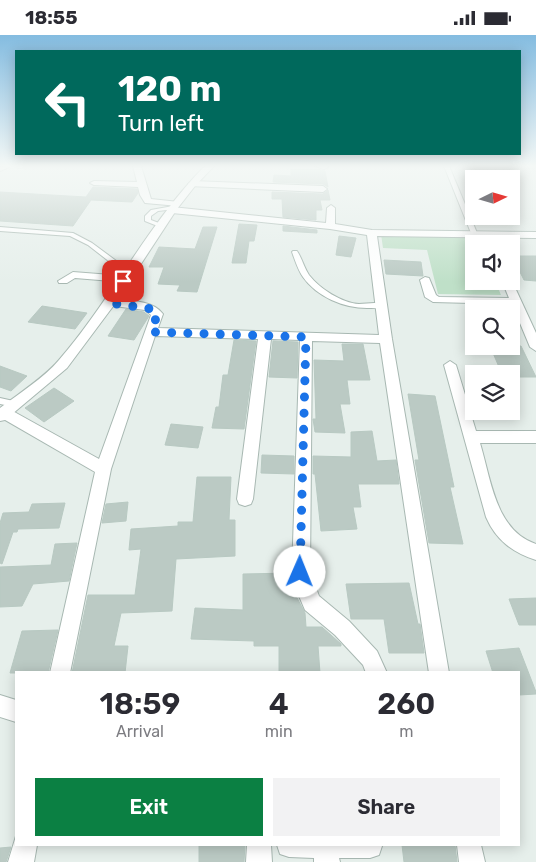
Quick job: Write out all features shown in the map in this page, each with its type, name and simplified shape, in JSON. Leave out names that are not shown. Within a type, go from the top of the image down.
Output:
[{"type":"street","points":[[161,205],[174,208],[330,226],[372,233],[536,235]]},
{"type":"street","points":[[103,469],[5,409],[62,365],[110,303],[132,267],[177,205]]},
{"type":"street","points":[[330,226],[331,208]]},
{"type":"street","points":[[372,233],[386,339],[439,671]]},
{"type":"street","points":[[63,281],[73,275],[124,279]]},
{"type":"street","points":[[425,280],[431,297],[437,300],[465,300]]},
{"type":"street","points":[[60,671],[103,469],[157,314],[152,309],[110,303]]},
{"type":"street","points":[[520,310],[536,347]]},
{"type":"street","points":[[152,332],[386,339]]},
{"type":"street","points":[[245,499],[264,335]]},
{"type":"street","points":[[306,337],[300,572],[312,603],[342,628],[359,646],[370,658],[376,671]]},
{"type":"street","points":[[450,365],[470,437],[500,528],[513,541],[536,551]]},
{"type":"street","points":[[470,437],[536,437]]},
{"type":"street","points":[[0,706],[15,711]]},
{"type":"street","points":[[21,862],[25,846]]},
{"type":"street","points":[[259,846],[259,862]]},
{"type":"street","points":[[293,846],[326,855],[370,846]]},
{"type":"street","points":[[469,846],[472,862]]},
{"type":"lane","points":[[462,205],[474,233]]},
{"type":"lane","points":[[162,226],[148,221],[149,214],[152,210],[156,209],[174,208]]},
{"type":"lane","points":[[0,229],[70,234],[90,244],[117,265],[132,267]]},
{"type":"lane","points":[[295,252],[306,276],[323,292],[344,303],[356,306],[382,306]]},
{"type":"green space","points":[[381,234],[465,237],[465,290],[499,290],[501,295],[438,294],[427,250],[383,248]]},
{"type":"building","points":[[0,205],[88,205],[73,226],[0,221]]},
{"type":"building","points":[[282,205],[321,205],[322,210],[316,210],[316,220],[283,217]]},
{"type":"building","points":[[239,224],[257,225],[254,241],[249,241],[246,263],[232,263]]},
{"type":"building","points":[[283,226],[317,230],[317,233],[283,231]]},
{"type":"building","points":[[203,227],[217,227],[197,292],[177,291],[180,285],[158,284],[164,267],[149,267],[159,247],[195,249]]},
{"type":"building","points":[[339,236],[356,238],[351,257],[336,255]]},
{"type":"building","points":[[520,256],[536,256],[536,281],[524,280],[520,272]]},
{"type":"building","points":[[384,260],[421,262],[423,276],[386,274]]},
{"type":"building","points":[[42,306],[87,313],[75,329],[28,322]]},
{"type":"building","points":[[126,309],[144,312],[149,316],[134,340],[108,336]]},
{"type":"building","points":[[234,340],[256,341],[244,429],[212,428],[216,407],[219,407],[223,375],[228,375]]},
{"type":"building","points":[[273,341],[298,342],[297,378],[269,377]]},
{"type":"building","points":[[342,344],[363,344],[370,380],[347,380],[350,404],[340,404],[345,433],[315,432],[313,419],[316,419],[314,360],[344,361]]},
{"type":"building","points":[[521,346],[536,377],[520,377],[520,365],[498,365],[494,355],[520,355]]},
{"type":"building","points":[[0,366],[27,376],[11,391],[0,387]]},
{"type":"building","points":[[54,388],[74,401],[44,422],[25,408]]},
{"type":"building","points":[[408,394],[435,396],[454,487],[450,487],[463,544],[429,543],[415,460],[419,460]]},
{"type":"building","points":[[171,424],[203,427],[198,448],[165,445]]},
{"type":"building","points":[[372,431],[377,461],[396,460],[399,484],[358,484],[361,507],[353,507],[357,529],[321,531],[315,474],[313,474],[313,456],[351,457],[351,432]]},
{"type":"building","points":[[262,455],[294,456],[294,474],[261,473]]},
{"type":"building","points":[[197,477],[231,477],[229,520],[235,520],[235,556],[176,559],[172,611],[121,613],[114,646],[128,646],[125,671],[72,671],[88,595],[135,595],[141,549],[129,550],[131,529],[178,526],[178,522],[193,522]]},
{"type":"building","points":[[128,502],[126,521],[102,523],[106,504]]},
{"type":"building","points":[[65,503],[59,528],[18,529],[17,532],[13,532],[2,564],[0,563],[0,523],[3,513],[29,512],[32,504]]},
{"type":"building","points":[[77,543],[69,581],[33,584],[22,606],[0,607],[0,567],[51,565],[55,544]]},
{"type":"building","points":[[290,573],[295,594],[305,613],[306,627],[322,627],[341,644],[341,646],[318,646],[320,671],[279,671],[279,646],[254,646],[254,641],[191,639],[195,608],[243,610],[243,574]]},
{"type":"building","points":[[409,583],[418,624],[420,624],[424,653],[389,653],[384,619],[351,619],[346,584]]},
{"type":"building","points":[[536,598],[536,625],[519,625],[509,599]]},
{"type":"building","points":[[58,630],[48,671],[15,671],[15,673],[10,673],[22,631]]},
{"type":"building","points":[[519,648],[536,694],[520,695],[520,671],[492,671],[486,651]]},
{"type":"building","points":[[199,846],[245,846],[244,862],[199,862]]},
{"type":"building","points":[[402,846],[455,846],[457,862],[404,862]]},
{"type":"building","points":[[11,847],[6,862],[0,862],[0,848]]},
{"type":"route","points":[[123,281],[110,303],[147,307],[155,311],[157,314],[152,332],[306,337],[300,572]]}]
